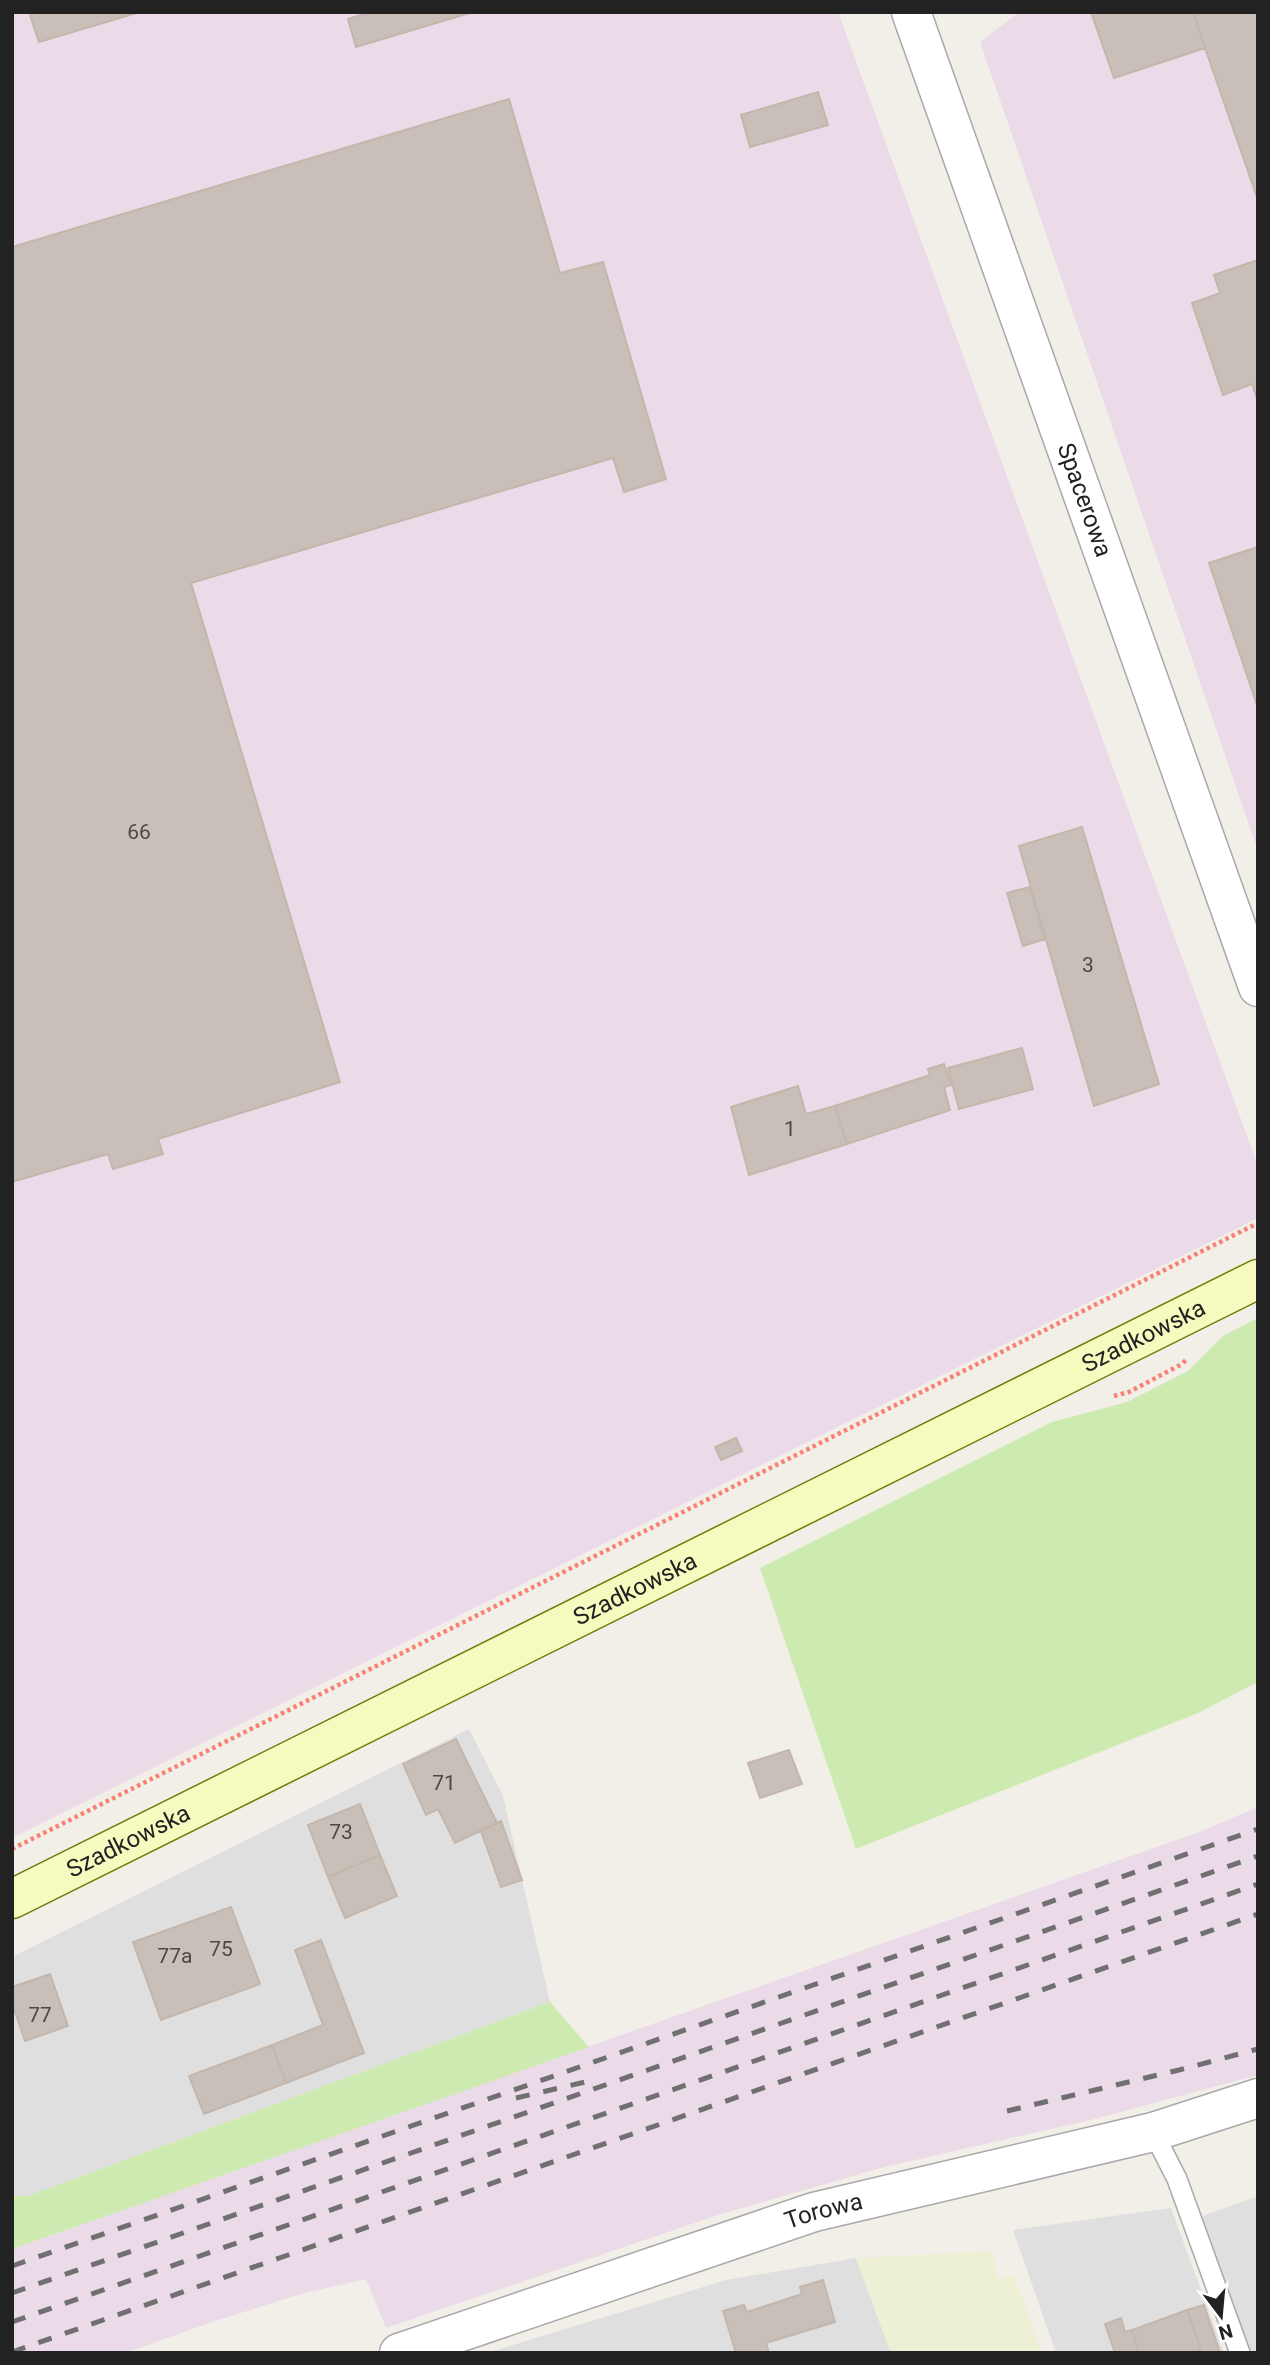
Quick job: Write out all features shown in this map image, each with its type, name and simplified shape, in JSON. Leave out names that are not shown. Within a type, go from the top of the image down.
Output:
[{"type":"street","name":"Spacerowa","points":[[911,12],[1258,987]]},
{"type":"street","name":"Szadkowska","points":[[12,1899],[1258,1279]]},
{"type":"street","name":"Torowa","points":[[399,2353],[814,2213],[1153,2132],[1258,2098]]},
{"type":"lane","points":[[1153,2132],[1177,2179],[1240,2353]]},
{"type":"path","points":[[12,1849],[1258,1223]]},
{"type":"shaded area","points":[[12,12],[838,12],[1258,1166],[1258,1218],[12,1838]]},
{"type":"shaded area","points":[[1019,12],[1258,12],[1258,851],[980,42]]},
{"type":"shaded area","points":[[469,1729],[503,1796],[550,2002],[28,2196],[12,2196],[12,1957]]},
{"type":"shaded area","points":[[1258,1807],[1258,2075],[1091,2120],[880,2168],[718,2215],[386,2328],[366,2279],[301,2294],[125,2353],[12,2353],[12,2249],[1197,1833]]},
{"type":"shaded area","points":[[1258,2196],[1258,2353],[1247,2353],[1197,2218]]},
{"type":"shaded area","points":[[1171,2208],[1224,2353],[1056,2353],[1013,2230]]},
{"type":"shaded area","points":[[856,2258],[891,2353],[487,2353],[726,2280]]},
{"type":"green space","points":[[1258,1318],[1258,1682],[1198,1713],[856,1849],[760,1568],[1052,1422],[1127,1402],[1188,1371],[1223,1336]]},
{"type":"green space","points":[[550,2002],[589,2047],[12,2249],[12,2196],[28,2196]]},
{"type":"green space","points":[[993,2251],[998,2279],[1014,2275],[1042,2353],[891,2353],[856,2258]]},
{"type":"building","points":[[29,12],[140,12],[39,42]]},
{"type":"building","points":[[371,12],[473,12],[356,47],[348,19]]},
{"type":"building","points":[[1091,12],[1193,12],[1205,48],[1114,78]]},
{"type":"building","points":[[1193,12],[1258,12],[1258,200],[1205,48]]},
{"type":"building","points":[[818,92],[828,125],[750,147],[741,115]]},
{"type":"building","points":[[509,99],[560,273],[603,262],[666,479],[624,492],[613,458],[191,583],[340,1082],[158,1139],[163,1154],[113,1169],[108,1154],[12,1182],[12,247]]},
{"type":"building","points":[[1258,260],[1258,402],[1252,384],[1223,395],[1192,303],[1220,293],[1214,275]]},
{"type":"building","points":[[1258,547],[1258,708],[1209,563]]},
{"type":"building","points":[[1082,827],[1159,1084],[1094,1106],[1019,846]]},
{"type":"building","points":[[1030,887],[1045,939],[1023,946],[1007,893]]},
{"type":"building","points":[[1022,1048],[1033,1089],[959,1109],[948,1068]]},
{"type":"building","points":[[944,1064],[951,1085],[944,1087],[950,1110],[847,1144],[835,1106],[930,1075],[928,1069]]},
{"type":"building","points":[[798,1086],[806,1114],[835,1106],[847,1144],[749,1175],[731,1107]]},
{"type":"building","points":[[736,1438],[742,1451],[721,1460],[715,1447]]},
{"type":"building","points":[[456,1739],[497,1823],[455,1843],[438,1809],[426,1815],[403,1764]]},
{"type":"building","points":[[789,1750],[802,1784],[760,1798],[748,1763]]},
{"type":"building","points":[[360,1804],[380,1855],[328,1877],[308,1825]]},
{"type":"building","points":[[501,1821],[522,1880],[501,1887],[481,1831]]},
{"type":"building","points":[[380,1855],[397,1896],[345,1918],[328,1877]]},
{"type":"building","points":[[231,1907],[260,1984],[161,2020],[133,1942]]},
{"type":"building","points":[[321,1940],[364,2053],[286,2083],[272,2045],[323,2025],[295,1950]]},
{"type":"building","points":[[50,1974],[68,2026],[25,2041],[12,2003],[12,1987]]},
{"type":"building","points":[[272,2045],[286,2083],[204,2114],[189,2076]]},
{"type":"building","points":[[823,2280],[835,2322],[766,2343],[769,2353],[736,2353],[723,2311],[744,2305],[747,2312],[802,2294],[800,2287]]},
{"type":"building","points":[[1204,2305],[1220,2353],[1192,2353],[1201,2349],[1187,2310]]},
{"type":"building","points":[[1187,2310],[1201,2349],[1192,2353],[1139,2353],[1132,2330]]},
{"type":"building","points":[[1121,2318],[1125,2332],[1132,2330],[1139,2353],[1115,2353],[1105,2324]]},
{"type":"railway","points":[[12,2266],[1258,1829]]},
{"type":"railway","points":[[12,2293],[1258,1856]]},
{"type":"railway","points":[[12,2322],[1258,1884]]},
{"type":"railway","points":[[12,2352],[1258,1914]]},
{"type":"railway","points":[[1007,2111],[1258,2049]]},
{"type":"railway","points":[[516,2098],[594,2080]]}]
